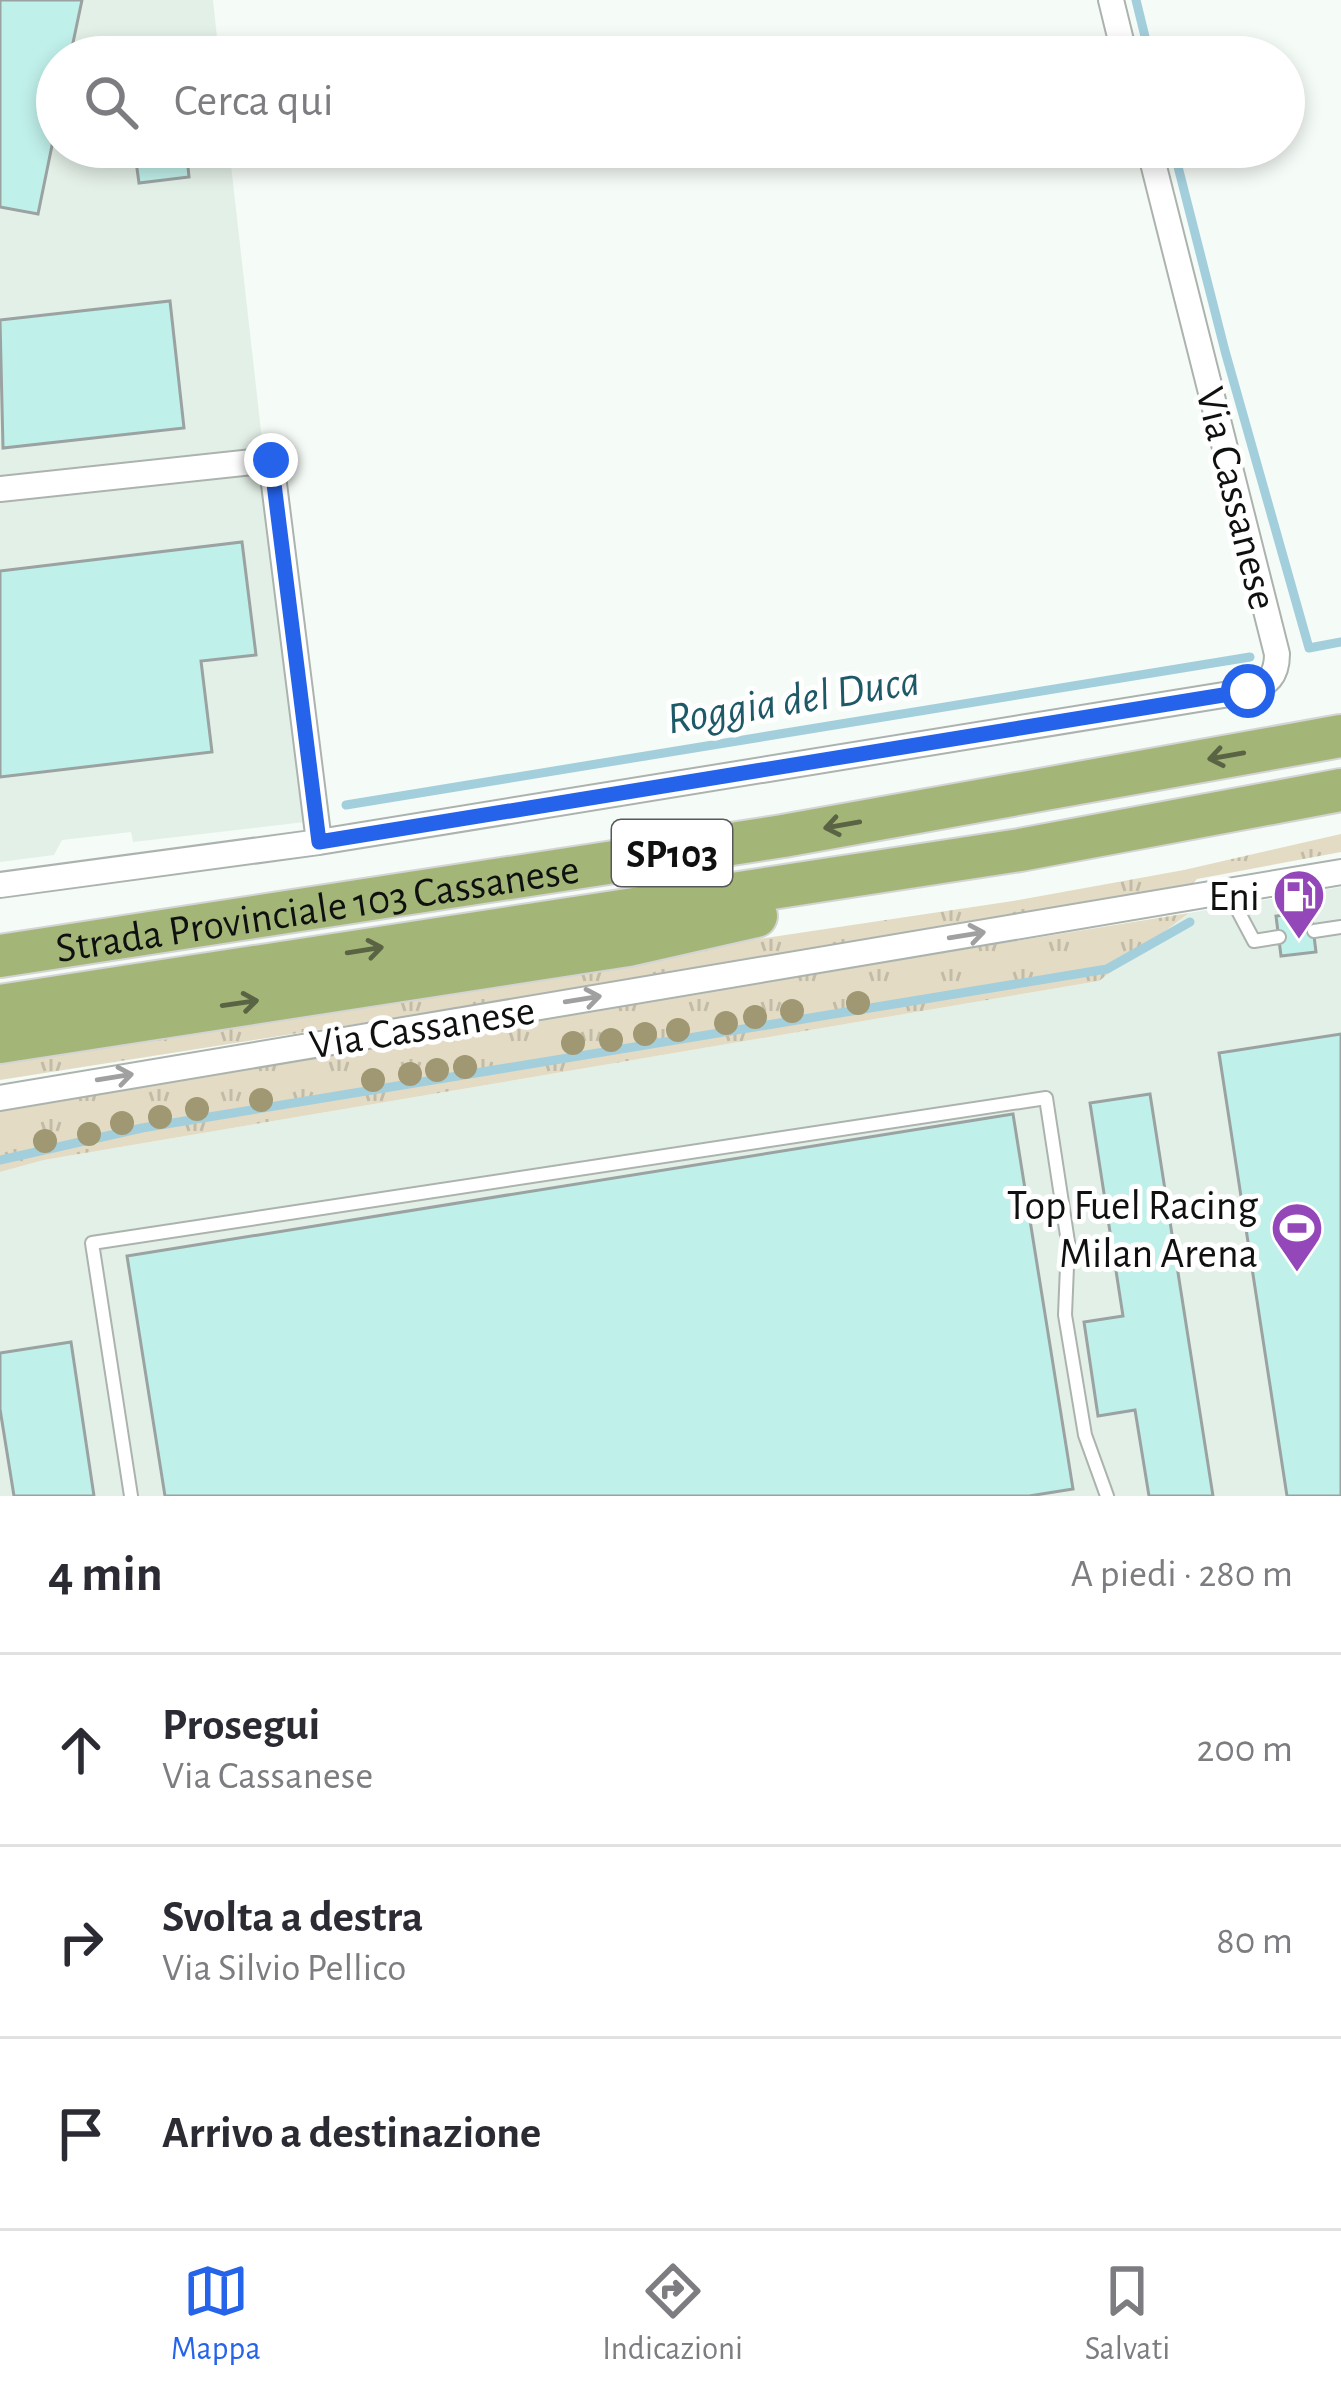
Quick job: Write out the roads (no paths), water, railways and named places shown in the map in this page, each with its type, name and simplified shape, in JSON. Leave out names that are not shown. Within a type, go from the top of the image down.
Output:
[{"type":"highway","name":"Strada Provinciale 103 Cassanese","points":[[0,956],[783,836],[1341,736]]},
{"type":"highway","name":"Strada Provinciale 103 Cassanese","points":[[0,1006],[1020,850],[1341,790]]},
{"type":"highway","name":"SP103","points":[[0,1042],[628,945],[1020,850]]},
{"type":"highway","name":"SP103","points":[[0,940],[208,925]]},
{"type":"street","points":[[1111,0],[1120,36]]},
{"type":"street","name":"Via Cassanese","points":[[319,842],[1265,685],[1277,669],[1277,654],[1153,168]]},
{"type":"street","points":[[0,489],[271,460],[319,842],[0,885]]},
{"type":"street","name":"Via Cassanese","points":[[0,1098],[1341,872]]},
{"type":"lane","points":[[1228,892],[1254,941],[1279,937]]},
{"type":"lane","points":[[1314,932],[1341,927]]},
{"type":"lane","points":[[131,1496],[92,1243],[1046,1098],[1068,1241],[1065,1315],[1085,1435],[1107,1496]]},
{"type":"waterway","points":[[1136,0],[1145,36]]},
{"type":"waterway","points":[[1178,168],[1309,648],[1341,642]]},
{"type":"waterway","name":"Roggia del Duca","points":[[346,805],[1250,657]]},
{"type":"waterway","points":[[0,1160],[142,1128],[1107,969],[1190,922]]},
{"type":"place","name":"Eni","points":[[1299,941]]},
{"type":"place","name":"Top Fuel Racing Milan Arena","points":[[1297,1274]]}]
